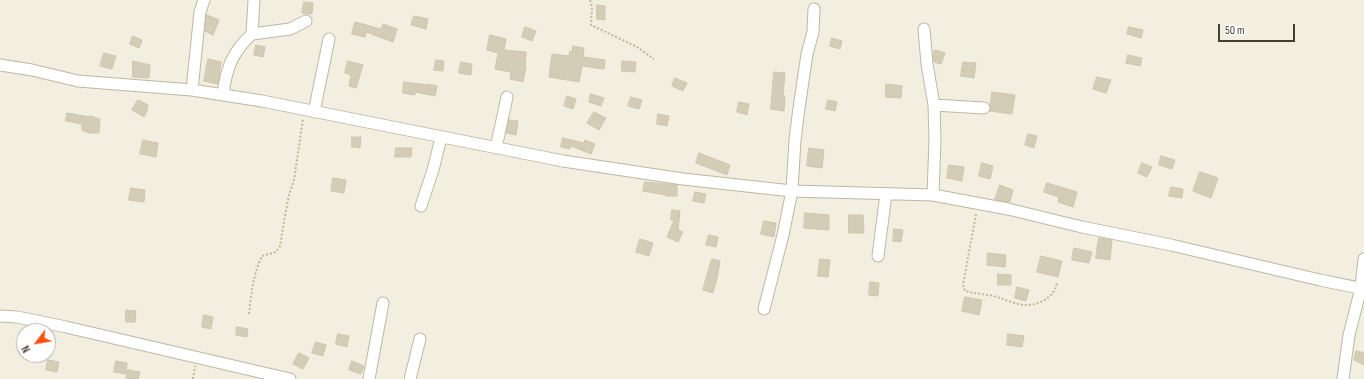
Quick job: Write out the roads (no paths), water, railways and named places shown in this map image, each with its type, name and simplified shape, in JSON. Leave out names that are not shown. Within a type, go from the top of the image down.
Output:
[{"type":"street","points":[[192,90],[200,12],[204,0]]},
{"type":"street","points":[[252,34],[254,0]]},
{"type":"street","points":[[764,309],[792,191],[798,121],[807,54],[813,32],[814,9]]},
{"type":"street","points":[[223,95],[226,76],[235,53],[242,43],[252,34],[290,29],[306,21]]},
{"type":"street","points":[[924,29],[926,64],[934,105],[933,120],[935,139],[933,195]]},
{"type":"street","points":[[309,111],[329,39]]},
{"type":"street","points":[[0,64],[78,81],[192,90],[223,95],[441,138],[611,169],[720,184],[792,191],[933,195],[1008,209],[1362,289]]},
{"type":"street","points":[[496,148],[507,97]]},
{"type":"street","points":[[934,105],[984,108]]},
{"type":"street","points":[[420,206],[433,170],[441,138]]},
{"type":"street","points":[[878,256],[886,194]]},
{"type":"street","points":[[1343,379],[1349,335],[1362,289],[1364,258]]},
{"type":"street","points":[[369,379],[383,303]]},
{"type":"street","points":[[0,316],[66,327],[260,376],[290,379]]},
{"type":"street","points":[[410,379],[420,339]]}]
